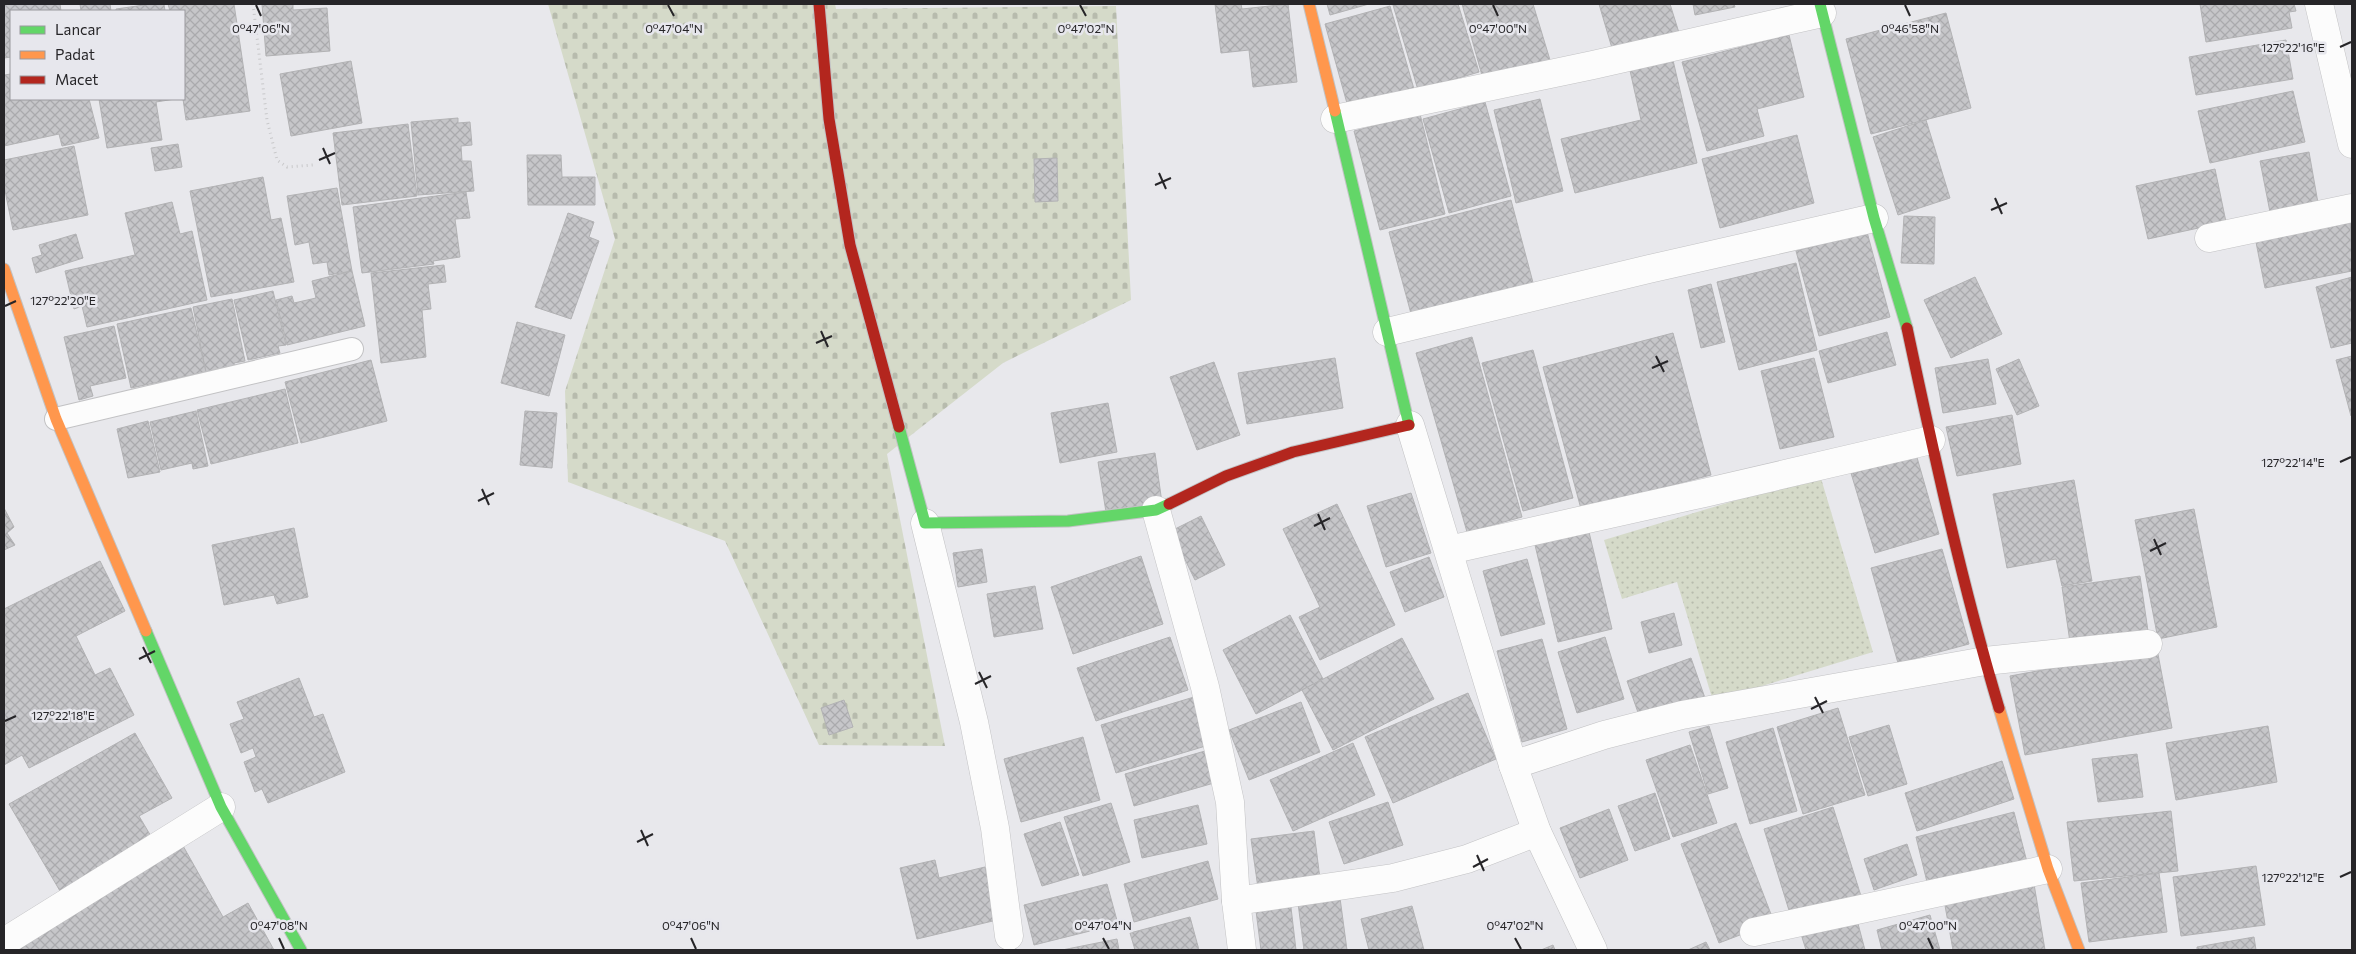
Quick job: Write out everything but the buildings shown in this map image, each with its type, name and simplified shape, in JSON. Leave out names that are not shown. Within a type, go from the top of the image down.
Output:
[{"type":"street","points":[[818,4],[829,118],[850,245],[925,523],[974,722],[995,828],[1009,936]]},
{"type":"street","points":[[1309,4],[1335,119],[1410,425],[1513,765],[1537,832],[1593,950]]},
{"type":"street","points":[[2319,4],[2352,144]]},
{"type":"street","points":[[1335,119],[1593,65],[1821,8],[1874,218],[1904,316],[1931,440],[1985,661],[2048,869],[2079,950]]},
{"type":"street","points":[[2209,238],[2352,208]]},
{"type":"street","points":[[1387,332],[1649,269],[1874,218]]},
{"type":"street","points":[[4,269],[56,419],[221,807],[301,950]]},
{"type":"street","points":[[925,523],[1068,521],[1156,510],[1226,476],[1293,452],[1410,425]]},
{"type":"street","points":[[1449,550],[1931,440]]},
{"type":"street","points":[[1156,510],[1205,687],[1230,802],[1236,901],[1242,950]]},
{"type":"street","points":[[1513,765],[1604,735],[1682,715],[1985,661],[2148,644]]},
{"type":"street","points":[[4,942],[221,807]]},
{"type":"street","points":[[1236,901],[1393,878],[1468,859],[1537,832]]},
{"type":"street","points":[[1754,932],[2048,869]]},
{"type":"lane","points":[[56,419],[352,349]]},
{"type":"path","points":[[253,4],[267,120],[277,160],[287,167],[313,165]]},
{"type":"green space","points":[[548,4],[835,4],[836,9],[1116,6],[1131,300],[1003,363],[887,454],[945,746],[819,745],[725,541],[568,482],[565,391],[615,239]]},
{"type":"green space","points":[[1820,475],[1873,652],[1713,701],[1677,582],[1622,599],[1604,540]]},
{"type":"traffic: fast","points":[[1820,4],[1874,218],[1907,328]]},
{"type":"traffic: fast","points":[[1335,111],[1409,425]]},
{"type":"traffic: fast","points":[[899,427],[925,523],[1068,521],[1156,510],[1169,504]]},
{"type":"traffic: fast","points":[[146,631],[221,807],[301,950]]},
{"type":"traffic: slow","points":[[1309,4],[1335,111]]},
{"type":"traffic: slow","points":[[4,269],[56,419],[146,631]]},
{"type":"traffic: slow","points":[[1999,708],[2048,869],[2079,950]]},
{"type":"traffic: jam","points":[[819,4],[829,119],[850,245],[899,427]]},
{"type":"traffic: jam","points":[[1907,328],[1961,567],[1999,708]]},
{"type":"traffic: jam","points":[[1169,504],[1226,476],[1293,452],[1409,425]]}]
